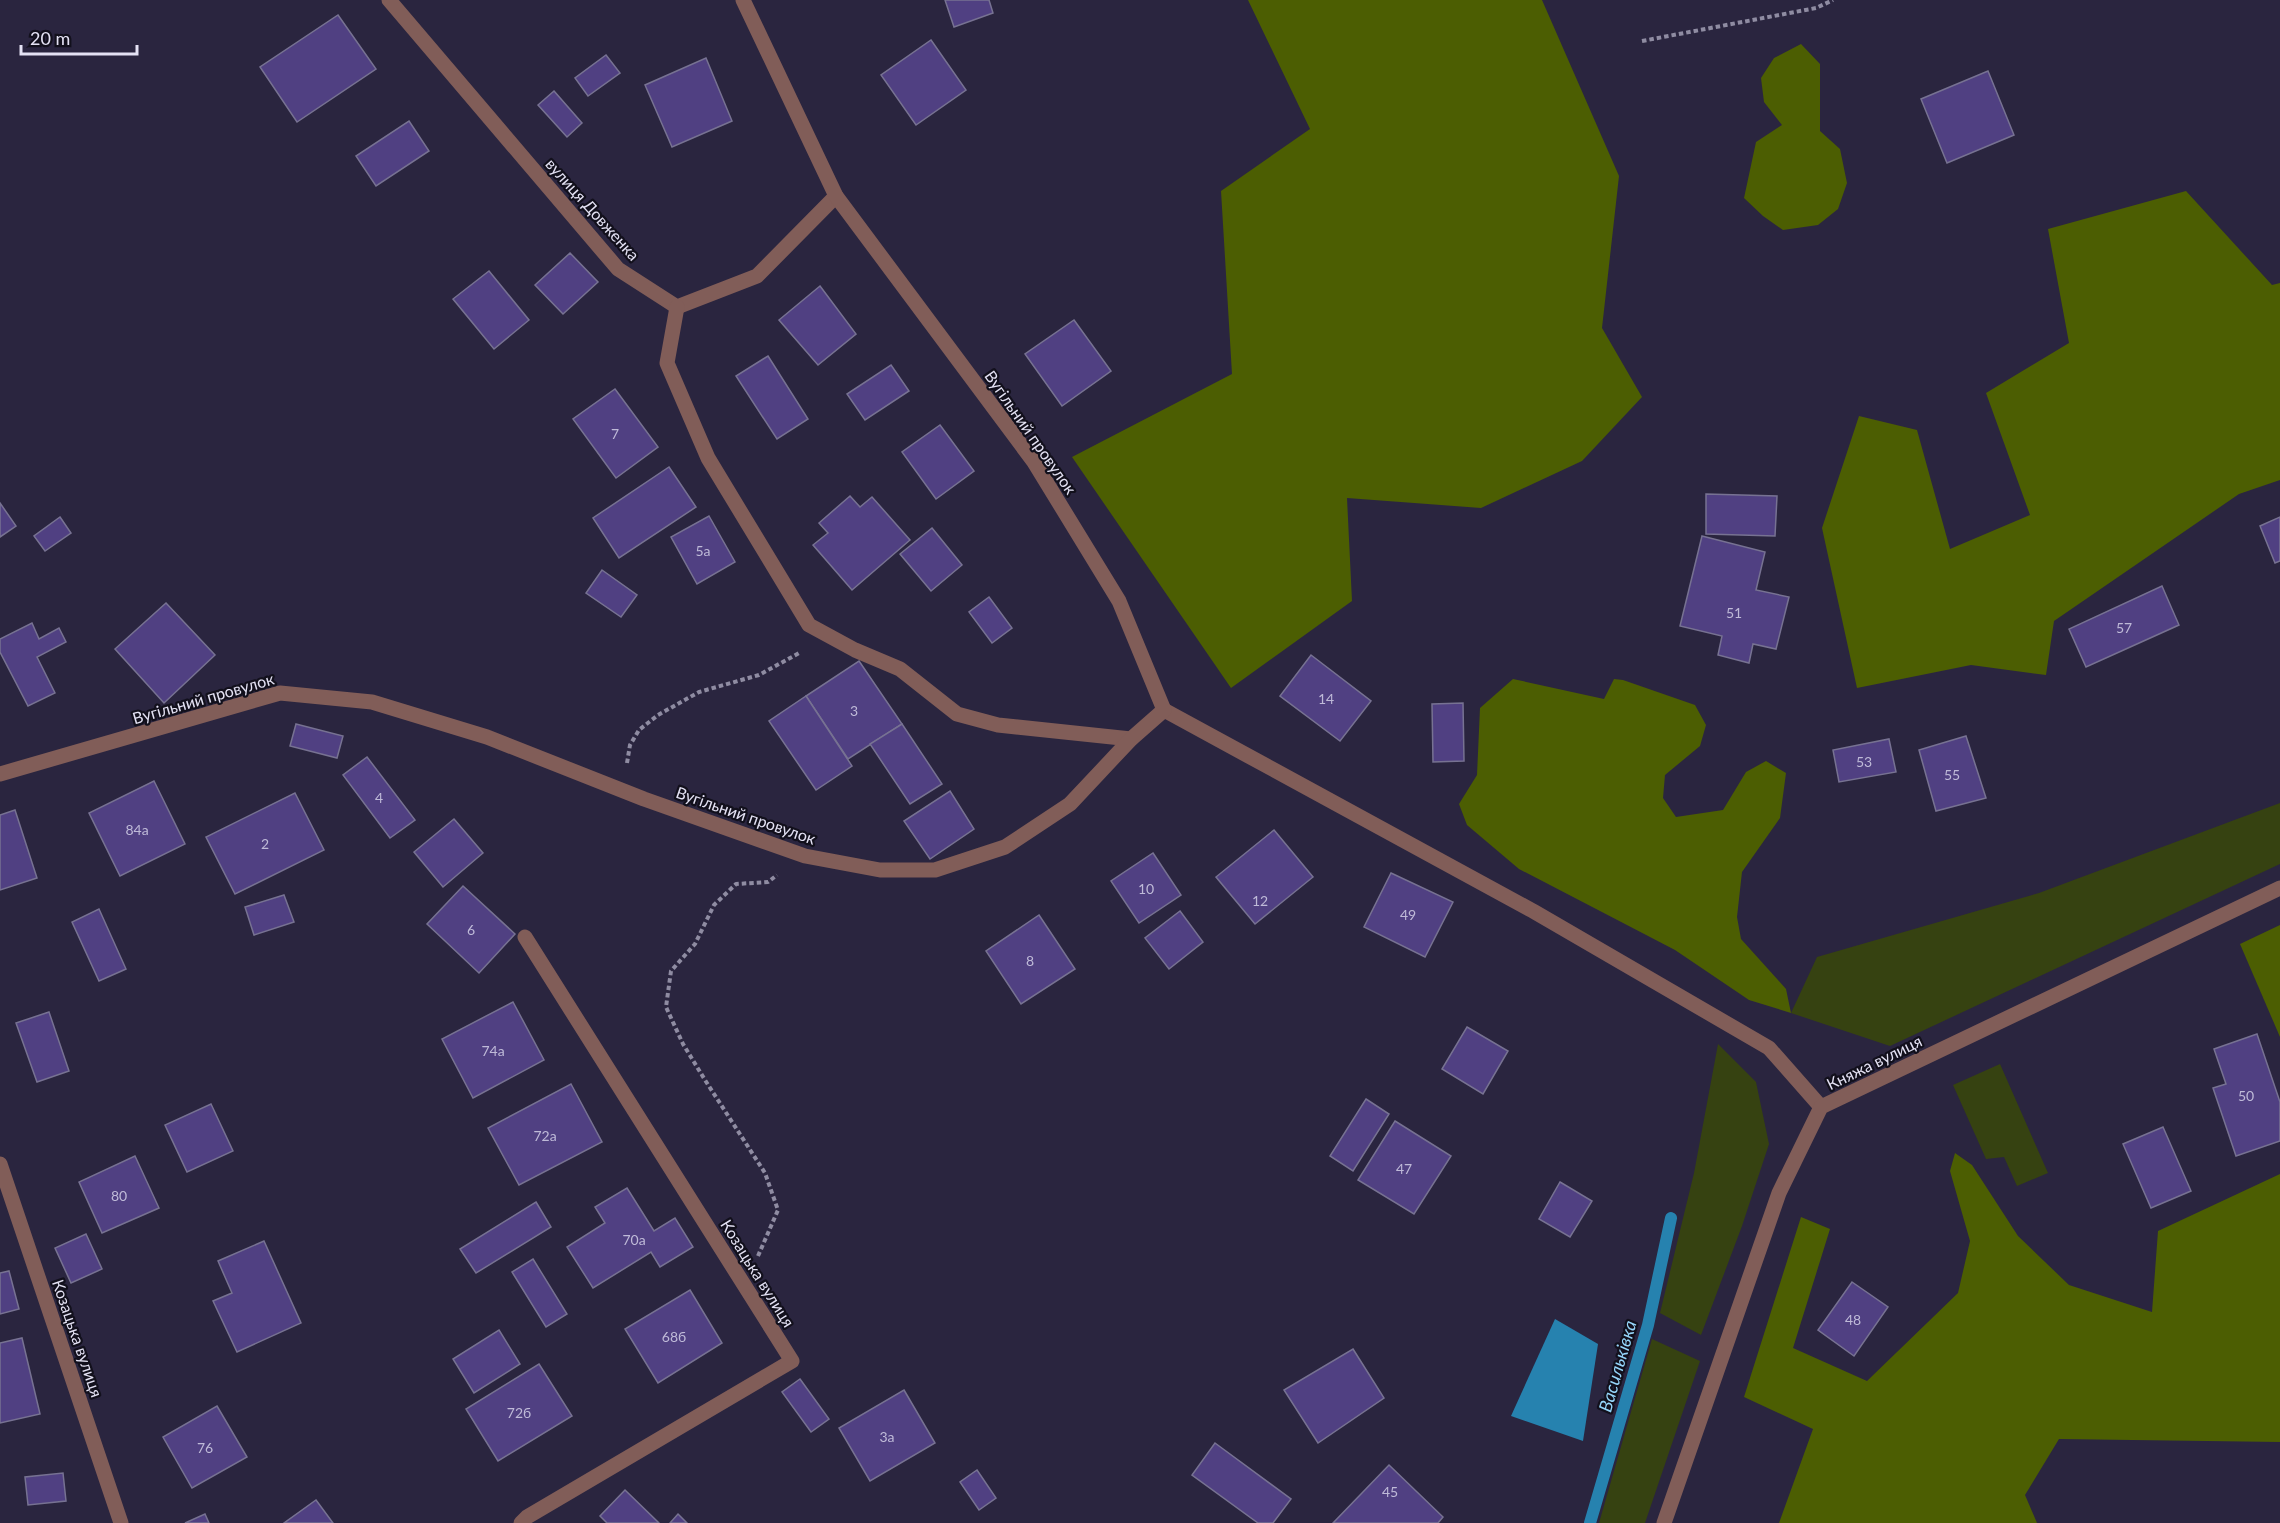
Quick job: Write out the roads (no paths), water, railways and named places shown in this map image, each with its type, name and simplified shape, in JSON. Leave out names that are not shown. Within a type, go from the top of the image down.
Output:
[{"type":"street","name":"вулиця Довженка","points":[[389,0],[618,269],[677,307]]},
{"type":"street","name":"Вугільний провулок","points":[[0,774],[280,693],[372,702],[487,737],[630,794],[805,856],[880,870],[935,870],[1005,847],[1070,804],[1131,739],[1164,710],[1119,601],[1034,462],[836,196],[743,0]]},
{"type":"street","points":[[836,196],[757,276],[677,307],[667,363],[708,458],[809,625],[900,669],[957,714],[998,725],[1131,739]]},
{"type":"street","points":[[1164,710],[1523,905],[1769,1048],[1821,1107]]},
{"type":"street","name":"Княжа вулиця","points":[[1664,1523],[1779,1192],[1821,1107],[2280,888]]},
{"type":"street","name":"Козацька вулиця","points":[[521,1523],[527,1517],[792,1361],[525,937]]},
{"type":"street","name":"Козацька вулиця","points":[[0,1164],[121,1523]]},
{"type":"water","points":[[1555,1319],[1598,1344],[1583,1441],[1511,1416]]},
{"type":"waterway","name":"Васильківка","points":[[1590,1523],[1648,1325],[1671,1218]]}]
